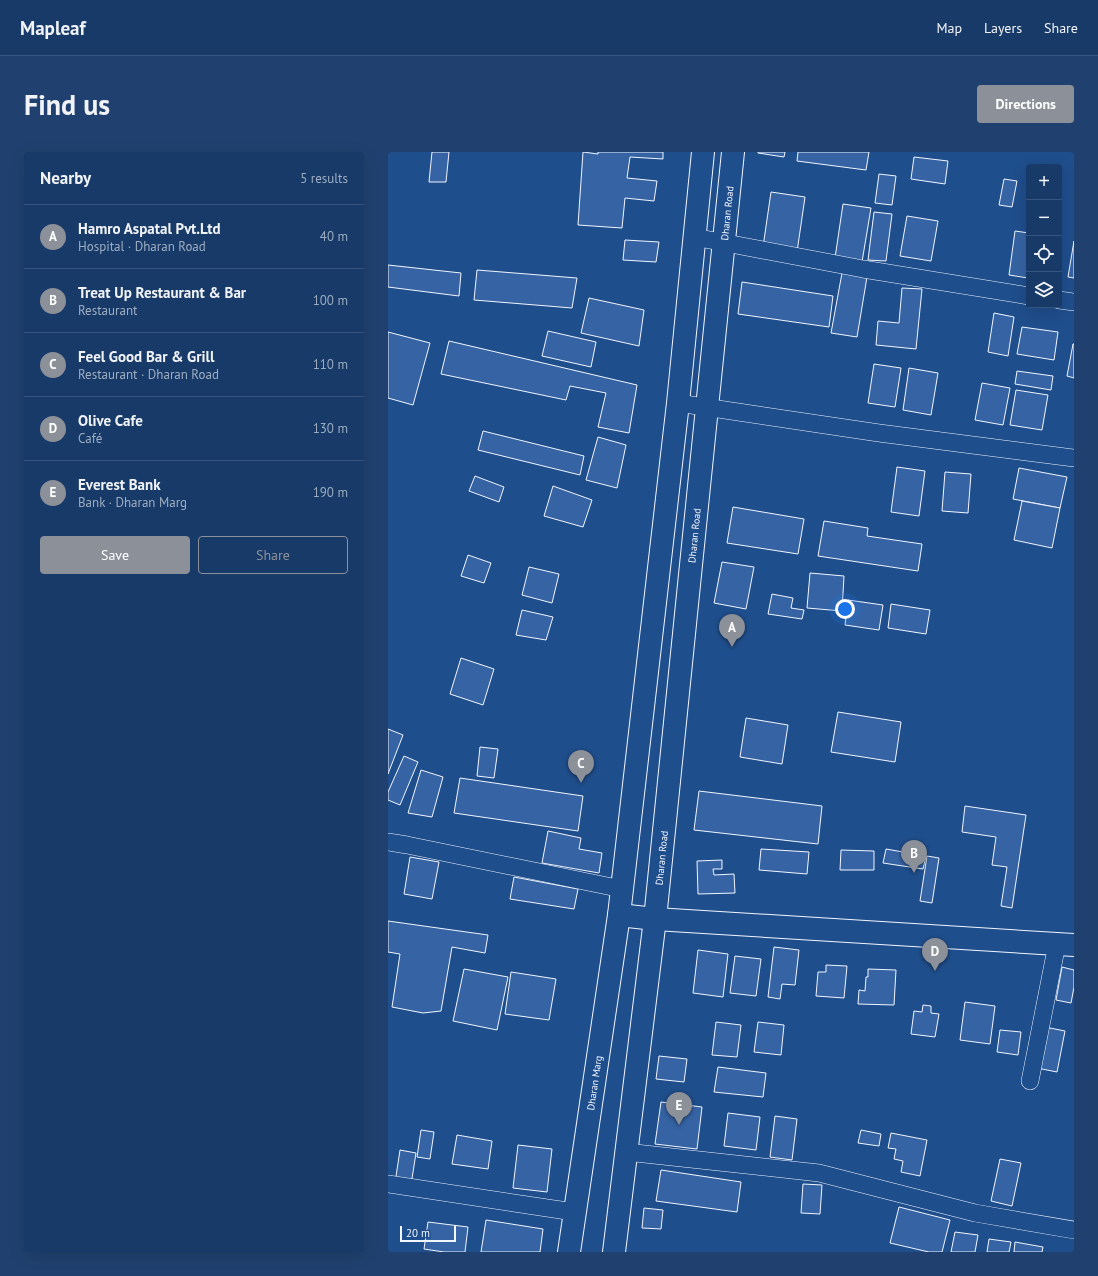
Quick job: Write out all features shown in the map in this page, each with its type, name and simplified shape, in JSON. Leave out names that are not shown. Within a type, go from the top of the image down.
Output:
[{"type":"main road","points":[[703,152],[678,403],[619,915],[655,919],[1066,944]]},
{"type":"main road","name":"Dharan Road","points":[[655,919],[733,152]]},
{"type":"main road","name":"Dharan Marg","points":[[569,1252],[619,915]]},
{"type":"main road","points":[[614,1252],[655,919]]},
{"type":"street","points":[[694,237],[863,269],[1026,296]]},
{"type":"street","points":[[1062,300],[1074,302]]},
{"type":"street","points":[[678,403],[879,433],[1074,458]]},
{"type":"street","points":[[388,842],[622,889]]},
{"type":"street","points":[[1030,1081],[1066,944]]},
{"type":"street","points":[[626,1152],[819,1173],[975,1213],[1074,1230]]},
{"type":"street","points":[[388,1184],[574,1212]]},
{"type":"building","points":[[432,152],[449,152],[446,182],[429,182]]},
{"type":"building","points":[[583,152],[598,154],[598,152],[663,152],[663,159],[630,157],[627,178],[657,181],[654,201],[625,198],[622,228],[578,225]]},
{"type":"building","points":[[758,152],[785,152],[784,157]]},
{"type":"building","points":[[798,152],[869,152],[866,170],[797,161]]},
{"type":"building","points":[[914,157],[948,161],[945,184],[911,179]]},
{"type":"building","points":[[879,174],[896,176],[892,205],[875,203]]},
{"type":"building","points":[[1004,179],[1017,181],[1012,207],[999,205]]},
{"type":"building","points":[[771,192],[805,197],[797,252],[763,247]]},
{"type":"building","points":[[843,204],[871,208],[862,262],[835,258]]},
{"type":"building","points":[[874,212],[892,214],[886,261],[868,260]]},
{"type":"building","points":[[907,216],[938,221],[931,261],[900,256]]},
{"type":"building","points":[[1015,231],[1026,233],[1026,278],[1009,275]]},
{"type":"building","points":[[625,240],[659,242],[656,262],[623,260]]},
{"type":"building","points":[[1074,241],[1074,278],[1068,277]]},
{"type":"building","points":[[388,265],[461,273],[459,296],[388,287]]},
{"type":"building","points":[[477,270],[577,278],[572,308],[474,300]]},
{"type":"building","points":[[842,273],[867,277],[857,337],[831,333]]},
{"type":"building","points":[[742,282],[833,296],[829,327],[738,314]]},
{"type":"building","points":[[902,288],[922,289],[916,349],[876,345],[878,321],[899,323]]},
{"type":"building","points":[[589,298],[644,310],[639,346],[581,333]]},
{"type":"building","points":[[994,313],[1014,317],[1008,356],[988,352]]},
{"type":"building","points":[[1022,327],[1058,332],[1054,360],[1017,354]]},
{"type":"building","points":[[548,331],[596,342],[591,367],[542,356]]},
{"type":"building","points":[[388,332],[430,343],[413,405],[388,398]]},
{"type":"building","points":[[449,341],[637,385],[629,433],[598,427],[606,393],[570,386],[566,400],[441,374]]},
{"type":"building","points":[[1074,344],[1074,378],[1067,376]]},
{"type":"building","points":[[874,364],[901,368],[895,407],[868,403]]},
{"type":"building","points":[[909,368],[938,373],[931,415],[903,410]]},
{"type":"building","points":[[1017,371],[1053,376],[1051,390],[1015,384]]},
{"type":"building","points":[[982,383],[1010,388],[1003,425],[975,420]]},
{"type":"building","points":[[1016,390],[1048,395],[1042,430],[1010,425]]},
{"type":"building","points":[[483,431],[584,456],[580,475],[478,450]]},
{"type":"building","points":[[598,437],[626,445],[617,488],[586,480]]},
{"type":"building","points":[[897,467],[925,471],[919,516],[891,512]]},
{"type":"building","points":[[1019,468],[1067,477],[1060,508],[1013,499]]},
{"type":"building","points":[[945,472],[971,474],[968,513],[942,511]]},
{"type":"building","points":[[475,476],[504,487],[499,502],[469,491]]},
{"type":"building","points":[[553,486],[592,500],[583,527],[544,516]]},
{"type":"building","points":[[1022,501],[1060,508],[1052,548],[1014,540]]},
{"type":"building","points":[[733,507],[804,519],[798,554],[727,543]]},
{"type":"building","points":[[824,521],[868,528],[867,536],[922,544],[918,571],[818,556]]},
{"type":"building","points":[[468,555],[491,563],[484,583],[461,576]]},
{"type":"building","points":[[722,562],[754,567],[746,609],[714,603]]},
{"type":"building","points":[[529,567],[559,574],[552,603],[522,595]]},
{"type":"building","points":[[810,573],[844,576],[842,611],[807,608]]},
{"type":"building","points":[[772,594],[793,598],[791,608],[804,610],[802,619],[768,614]]},
{"type":"building","points":[[848,600],[883,605],[879,630],[845,625]]},
{"type":"building","points":[[891,604],[930,610],[926,634],[888,628]]},
{"type":"building","points":[[522,610],[553,617],[546,640],[516,635]]},
{"type":"building","points":[[461,658],[494,669],[483,705],[450,694]]},
{"type":"building","points":[[838,712],[901,722],[895,762],[831,752]]},
{"type":"building","points":[[746,718],[788,725],[782,764],[740,757]]},
{"type":"building","points":[[388,729],[403,735],[388,774]]},
{"type":"building","points":[[480,747],[498,749],[494,778],[477,776]]},
{"type":"building","points":[[404,756],[418,762],[400,805],[388,800],[388,792]]},
{"type":"building","points":[[421,770],[443,777],[432,817],[408,813]]},
{"type":"building","points":[[460,778],[583,796],[578,831],[454,813]]},
{"type":"building","points":[[699,791],[822,806],[818,844],[694,830]]},
{"type":"building","points":[[965,806],[1026,815],[1012,908],[1001,906],[1007,867],[992,865],[996,837],[962,832]]},
{"type":"building","points":[[548,831],[581,838],[579,849],[602,853],[599,873],[542,863]]},
{"type":"building","points":[[761,849],[809,852],[807,874],[759,870]]},
{"type":"building","points":[[886,849],[926,856],[923,869],[883,863]]},
{"type":"building","points":[[841,850],[874,851],[874,870],[840,870]]},
{"type":"building","points":[[927,856],[939,858],[932,903],[920,901]]},
{"type":"building","points":[[410,857],[439,862],[432,899],[404,894]]},
{"type":"building","points":[[722,860],[722,869],[713,869],[714,875],[734,874],[735,893],[698,894],[697,861]]},
{"type":"building","points":[[514,877],[578,889],[574,909],[510,899]]},
{"type":"building","points":[[388,921],[488,935],[485,953],[452,947],[441,1011],[423,1013],[392,1007],[400,954],[388,952]]},
{"type":"building","points":[[774,947],[799,950],[795,985],[782,984],[780,999],[768,997]]},
{"type":"building","points":[[698,950],[728,954],[723,997],[693,993]]},
{"type":"building","points":[[735,956],[761,959],[756,996],[730,993]]},
{"type":"building","points":[[826,965],[847,966],[844,998],[816,996],[818,972],[826,972]]},
{"type":"building","points":[[1062,967],[1074,970],[1074,987],[1071,1003],[1056,1000]]},
{"type":"building","points":[[464,969],[508,977],[497,1030],[453,1021]]},
{"type":"building","points":[[868,969],[896,970],[894,1005],[858,1004],[859,990],[865,991]]},
{"type":"building","points":[[511,972],[556,979],[549,1020],[505,1014]]},
{"type":"building","points":[[965,1002],[995,1006],[990,1044],[960,1040]]},
{"type":"building","points":[[923,1005],[931,1006],[931,1013],[939,1014],[935,1037],[911,1034],[914,1011],[922,1012]]},
{"type":"building","points":[[716,1022],[741,1025],[737,1057],[712,1055]]},
{"type":"building","points":[[758,1022],[784,1025],[781,1055],[754,1052]]},
{"type":"building","points":[[1045,1027],[1065,1031],[1057,1072],[1037,1068]]},
{"type":"building","points":[[1000,1030],[1021,1032],[1018,1055],[997,1052]]},
{"type":"building","points":[[659,1056],[687,1059],[684,1082],[656,1079]]},
{"type":"building","points":[[718,1067],[766,1073],[763,1097],[714,1092]]},
{"type":"building","points":[[661,1102],[702,1107],[697,1149],[655,1144]]},
{"type":"building","points":[[728,1113],[760,1117],[756,1150],[724,1146]]},
{"type":"building","points":[[775,1116],[797,1119],[792,1160],[770,1157]]},
{"type":"building","points":[[421,1130],[434,1132],[430,1159],[417,1157]]},
{"type":"building","points":[[861,1130],[881,1134],[879,1146],[858,1143]]},
{"type":"building","points":[[891,1133],[927,1140],[920,1176],[901,1172],[903,1161],[894,1159],[896,1149],[888,1148]]},
{"type":"building","points":[[457,1135],[492,1141],[488,1169],[452,1164]]},
{"type":"building","points":[[518,1145],[552,1149],[547,1192],[513,1188]]},
{"type":"building","points":[[400,1150],[416,1153],[411,1185],[395,1183]]},
{"type":"building","points":[[1000,1159],[1021,1163],[1012,1206],[991,1201]]},
{"type":"building","points":[[661,1170],[741,1182],[737,1212],[656,1201]]},
{"type":"building","points":[[803,1184],[822,1185],[820,1214],[801,1213]]},
{"type":"building","points":[[899,1207],[950,1220],[942,1252],[929,1252],[890,1243]]},
{"type":"building","points":[[644,1208],[663,1210],[661,1229],[642,1228]]},
{"type":"building","points":[[486,1220],[543,1229],[540,1252],[481,1252]]},
{"type":"building","points":[[428,1222],[468,1227],[465,1252],[444,1252],[424,1249]]},
{"type":"building","points":[[955,1232],[978,1235],[975,1252],[951,1252]]},
{"type":"building","points":[[989,1239],[1011,1242],[1009,1252],[987,1252]]},
{"type":"building","points":[[1015,1242],[1043,1247],[1042,1252],[1014,1252]]},
{"type":"place","name":"Hamro Aspatal Pvt.Ltd","points":[[732,647]]},
{"type":"place","name":"Feel Good Bar & Grill","points":[[581,783]]},
{"type":"place","name":"Treat Up Restaurant & Bar","points":[[914,873]]},
{"type":"place","name":"Olive Cafe","points":[[935,971]]},
{"type":"place","name":"Everest Bank","points":[[679,1125]]}]
